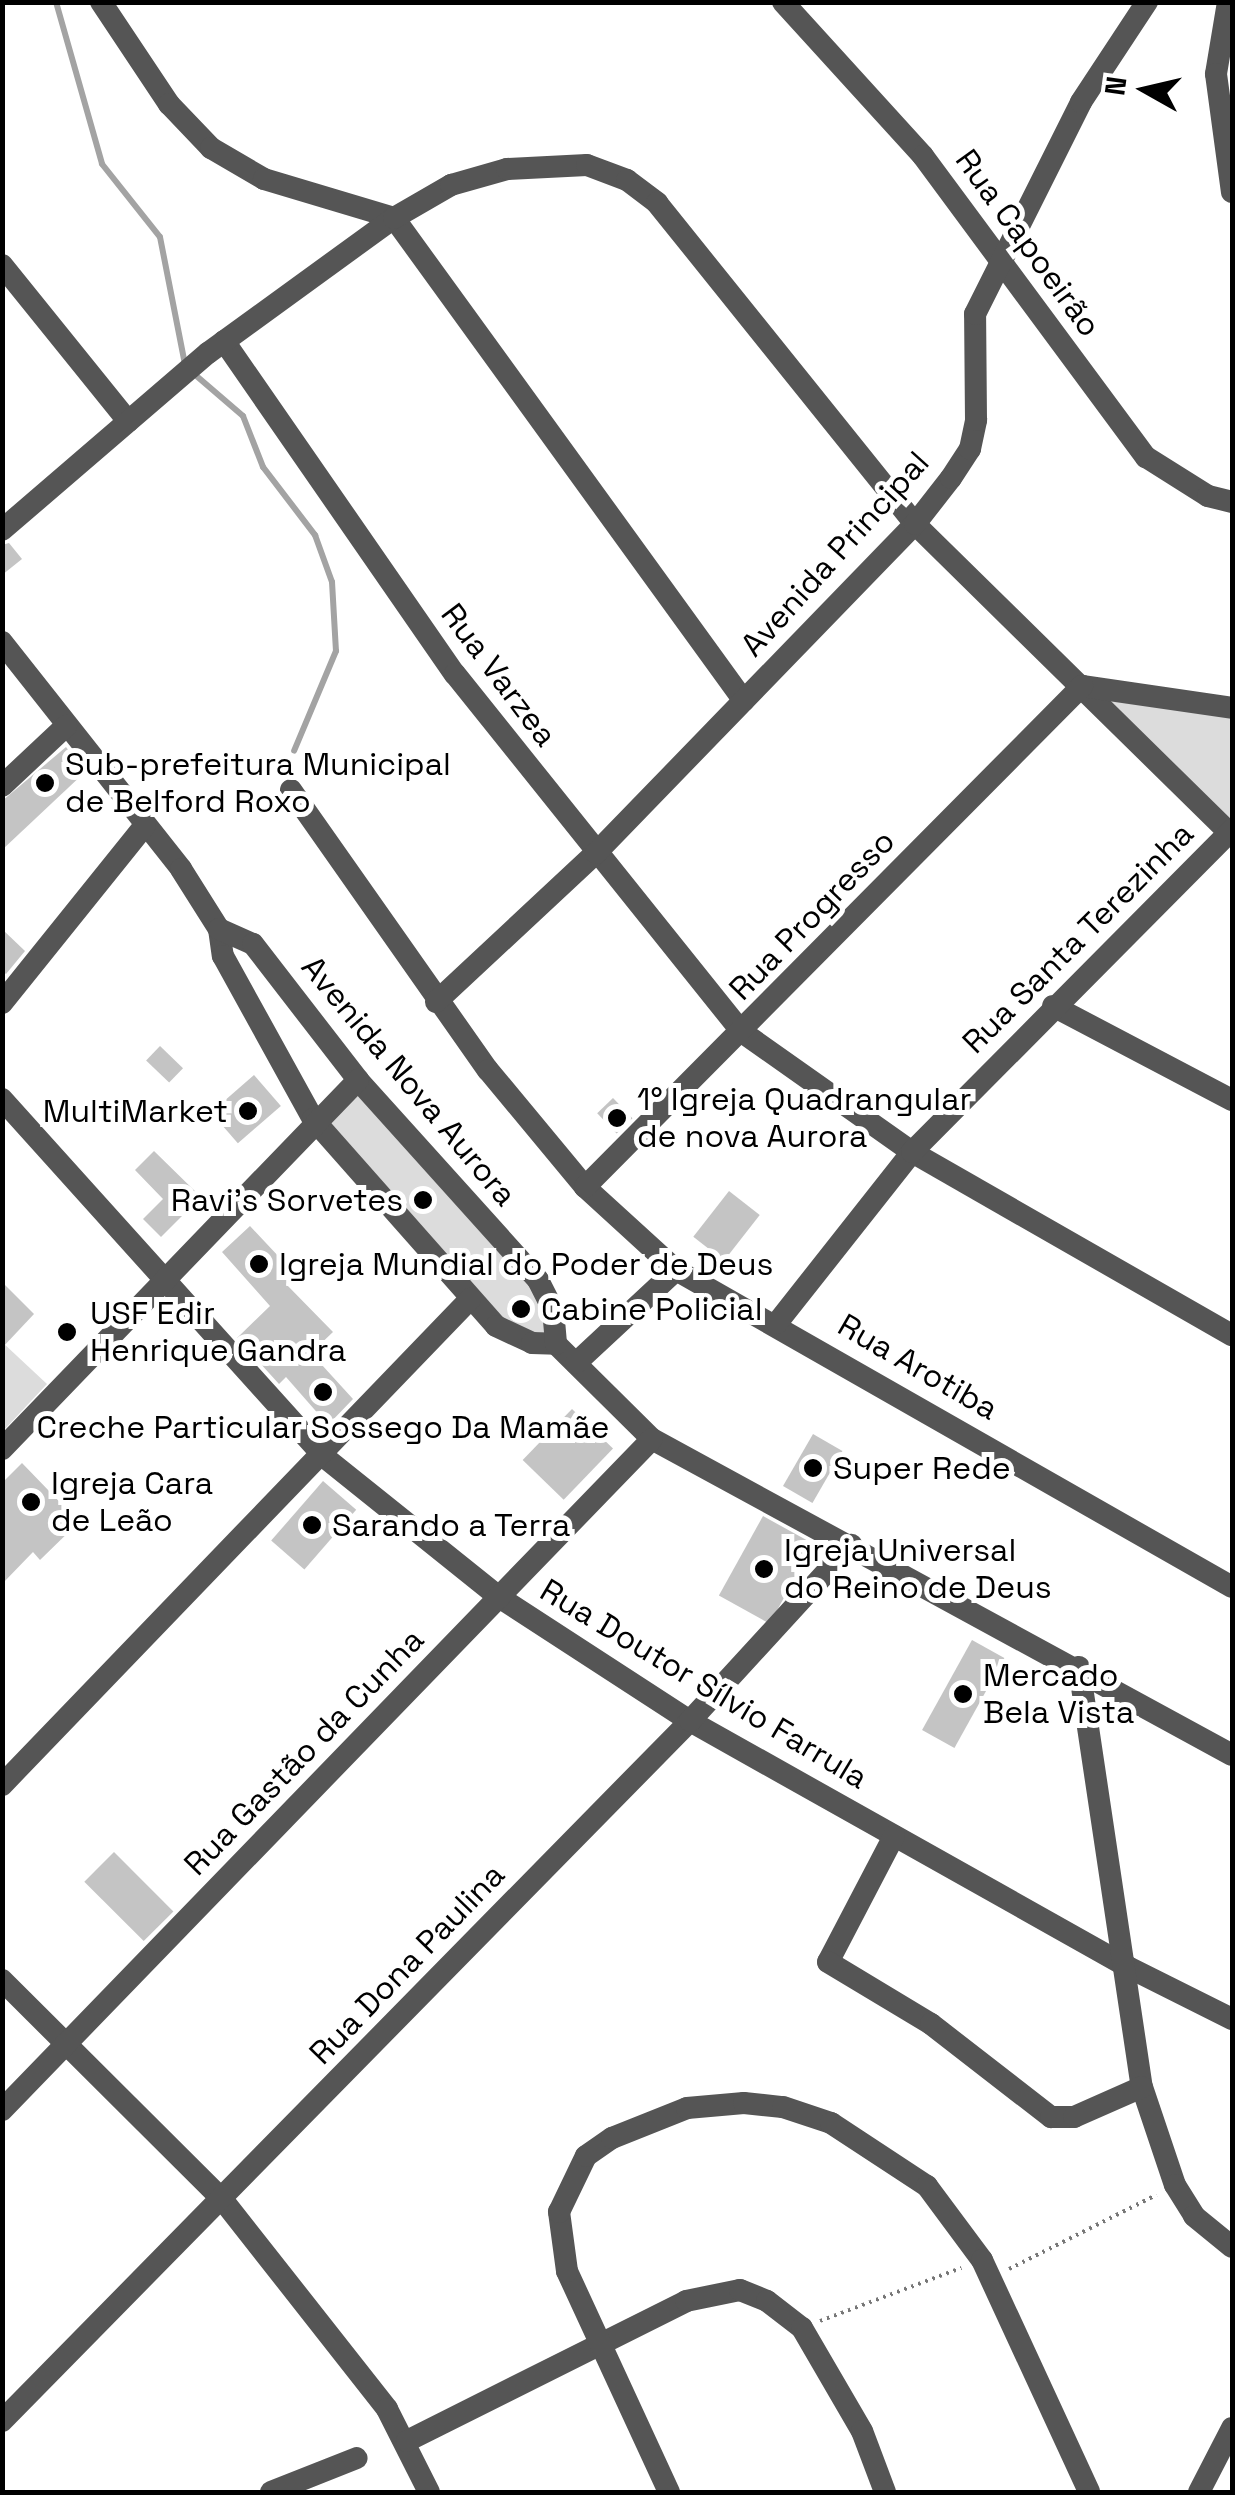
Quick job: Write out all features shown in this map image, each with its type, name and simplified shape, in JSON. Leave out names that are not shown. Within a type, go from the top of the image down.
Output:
[{"type":"street","points":[[101,2],[169,104],[211,148],[264,179],[394,218],[744,701]]},
{"type":"street","name":"Rua Capoeirão","points":[[783,2],[923,156],[1146,457],[1208,496],[1232,502]]},
{"type":"street","name":"Avenida Principal","points":[[436,1002],[596,853],[744,701],[914,524],[970,449],[975,314],[1005,262],[1081,102],[1148,2]]},
{"type":"street","points":[[1228,2],[1216,74],[1232,192]]},
{"type":"street","points":[[2,530],[216,347],[394,218],[451,185],[508,169],[587,165],[628,180],[680,230],[914,524],[1232,833]]},
{"type":"street","points":[[2,264],[128,420]]},
{"type":"street","name":"Rua Varzea","points":[[216,347],[455,674],[742,1032],[912,1152],[1232,1335]]},
{"type":"street","name":"Avenida Nova Aurora","points":[[2,642],[146,824],[219,929],[224,956],[314,1119],[470,1299],[513,1336],[556,1344],[652,1439],[1079,1667],[1232,1755]]},
{"type":"street","points":[[1082,686],[1232,708]]},
{"type":"street","name":"Rua Progresso","points":[[585,1187],[1082,686]]},
{"type":"street","points":[[2,786],[66,726]]},
{"type":"street","name":"Rua Arotiba","points":[[292,790],[436,1002],[585,1187],[676,1270],[777,1323],[1232,1587]]},
{"type":"street","points":[[2,1003],[146,824]]},
{"type":"street","name":"Rua Santa Terezinha","points":[[777,1323],[912,1152],[1052,1006],[1232,833]]},
{"type":"street","name":"Avenida Nova Aurora","points":[[219,929],[252,944],[358,1080],[538,1280],[553,1309],[556,1344]]},
{"type":"street","points":[[1052,1006],[1232,1100]]},
{"type":"street","points":[[2,1449],[314,1119],[358,1080]]},
{"type":"street","name":"Rua Doutor Sílvio Farrula","points":[[2,1099],[161,1281],[324,1456],[499,1597],[690,1721],[1128,1967],[1232,2018]]},
{"type":"street","points":[[576,1363],[676,1270]]},
{"type":"street","points":[[2,1785],[324,1456],[470,1299]]},
{"type":"street","name":"Rua Gastão da Cunha","points":[[2,2110],[652,1439]]},
{"type":"street","name":"Rua Dona Paulina","points":[[2,2422],[690,1721],[851,1545]]},
{"type":"street","points":[[1079,1667],[1128,1967],[1142,2088],[1175,2186],[1194,2216],[1232,2247]]},
{"type":"street","points":[[894,1836],[828,1962],[931,2024],[1051,2117],[1074,2117],[1142,2088]]},
{"type":"street","points":[[2,1980],[222,2198],[406,2441],[429,2492]]},
{"type":"street","points":[[669,2492],[567,2271],[559,2212],[586,2156],[612,2138],[687,2108],[784,2107],[871,2143],[927,2186],[987,2269],[1089,2492]]},
{"type":"street","points":[[406,2441],[686,2302],[740,2290],[767,2301],[802,2328],[862,2431],[885,2492]]},
{"type":"street","points":[[1200,2492],[1232,2428]]},
{"type":"street","points":[[271,2492],[357,2458]]},
{"type":"path","points":[[802,2328],[987,2269],[1175,2186]]},
{"type":"shaded area","points":[[1082,686],[1232,708],[1232,830]]},
{"type":"shaded area","points":[[358,1080],[525,1265],[556,1344],[513,1336],[313,1119]]},
{"type":"shaded area","points":[[2,1342],[47,1384],[3,1431],[2,1431]]},
{"type":"building","points":[[9,543],[22,559],[2,575],[2,545]]},
{"type":"building","name":"Sub-prefeitura Municipal de Belford Roxo","points":[[66,747],[85,772],[2,850],[2,801]]},
{"type":"building","points":[[2,929],[25,951],[6,974],[2,971]]},
{"type":"building","points":[[160,1046],[183,1068],[169,1083],[146,1060]]},
{"type":"building","name":"MultiMarket","points":[[254,1075],[281,1106],[238,1143],[211,1112]]},
{"type":"building","name":"1° Igreja Quadrangular de nova Aurora","points":[[613,1098],[632,1118],[617,1133],[597,1113]]},
{"type":"building","points":[[154,1151],[201,1197],[161,1237],[143,1219],[163,1199],[135,1170]]},
{"type":"building","points":[[729,1191],[760,1215],[724,1261],[693,1237]]},
{"type":"building","points":[[250,1226],[296,1275],[286,1284],[333,1332],[311,1353],[353,1399],[328,1425],[286,1377],[279,1384],[237,1338],[270,1306],[222,1252]]},
{"type":"building","points":[[2,1282],[34,1314],[2,1348]]},
{"type":"building","points":[[572,1409],[613,1449],[564,1500],[523,1460]]},
{"type":"building","name":"Super Rede","points":[[813,1434],[842,1451],[812,1503],[783,1486]]},
{"type":"building","name":"Igreja Cara de Leão","points":[[22,1463],[79,1522],[40,1560],[33,1552],[2,1584],[2,1483]]},
{"type":"building","name":"Sarando a Terra","points":[[323,1481],[356,1510],[304,1569],[271,1541]]},
{"type":"building","name":"Igreja Universal do Reino de Deus","points":[[763,1516],[814,1544],[770,1624],[719,1596]]},
{"type":"building","name":"Mercado Bela Vista","points":[[972,1640],[1004,1658],[954,1748],[922,1730]]},
{"type":"building","points":[[114,1852],[173,1911],[144,1941],[84,1882]]},
{"type":"waterway","points":[[56,2],[102,164],[160,237],[185,364]]},
{"type":"waterway","points":[[193,373],[243,416],[263,467],[315,535],[332,582],[336,651],[294,751]]},
{"type":"place","name":"Sub-prefeitura Municipal de Belford Roxo","points":[[45,783]]},
{"type":"place","name":"MultiMarket","points":[[248,1111]]},
{"type":"place","name":"1° Igreja Quadrangular de nova Aurora","points":[[617,1118]]},
{"type":"place","name":"Ravi's Sorvetes","points":[[423,1200]]},
{"type":"place","name":"Igreja Mundial do Poder de Deus","points":[[259,1264]]},
{"type":"place","name":"Cabine Policial","points":[[521,1309]]},
{"type":"place","name":"USF Edir Henrique Gandra","points":[[67,1332]]},
{"type":"place","name":"Creche Particular Sossego Da Mamãe","points":[[323,1392]]},
{"type":"place","name":"Super Rede","points":[[813,1468]]},
{"type":"place","name":"Igreja Cara de Leão","points":[[31,1502]]},
{"type":"place","name":"Sarando a Terra","points":[[312,1525]]},
{"type":"place","name":"Igreja Universal do Reino de Deus","points":[[764,1569]]},
{"type":"place","name":"Mercado Bela Vista","points":[[963,1694]]}]
